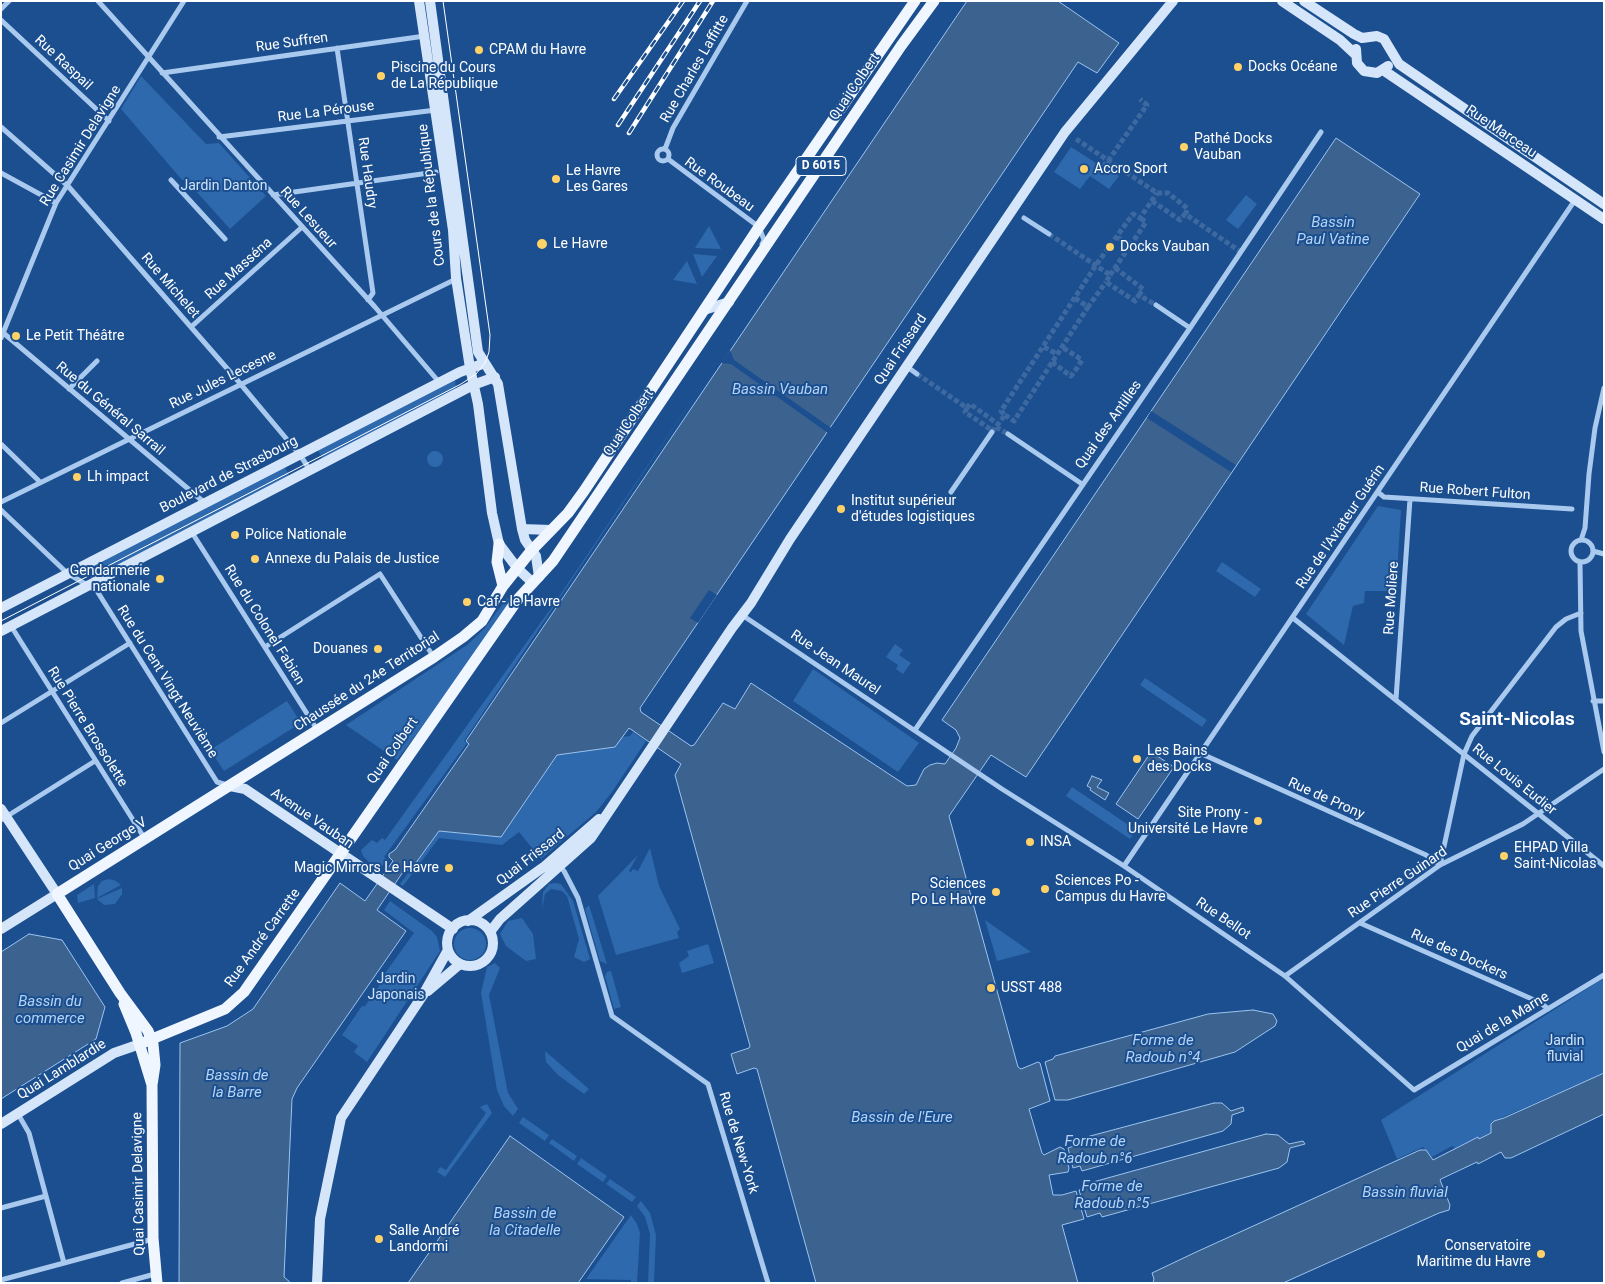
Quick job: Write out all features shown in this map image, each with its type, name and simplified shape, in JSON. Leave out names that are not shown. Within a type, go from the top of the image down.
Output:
[{"type":"main road","name":"Quai Colbert","points":[[341,855],[349,839],[520,597],[553,561],[934,1]]},
{"type":"main road","name":"Quai Colbert","points":[[503,586],[584,491],[718,288],[914,2]]},
{"type":"main road","points":[[499,544],[497,562],[503,586]]},
{"type":"main road","name":"Chaussée du 24e Territorial","points":[[230,786],[318,732],[463,637],[482,620],[503,586]]},
{"type":"main road","name":"Quai George V","points":[[57,894],[230,786]]},
{"type":"main road","name":"Rue André Carrette","points":[[140,1044],[222,1011],[234,1003],[244,992],[341,855]]},
{"type":"main road","points":[[57,894],[120,993],[141,1019],[152,1039]]},
{"type":"main road","name":"Quai Casimir Delavigne","points":[[120,993],[140,1044],[152,1085]]},
{"type":"main road","name":"Quai Casimir Delavigne","points":[[152,1039],[155,1065],[152,1085],[153,1238],[156,1278]]},
{"type":"street","points":[[1,9],[9,1]]},
{"type":"street","name":"Rue Lesueur","points":[[98,1],[368,300],[440,383]]},
{"type":"street","name":"Rue Casimir Delavigne","points":[[2,334],[56,203],[184,1]]},
{"type":"street","name":"Cours de la République","points":[[419,1],[453,230],[456,278],[492,512],[499,544]]},
{"type":"street","name":"Cours de la République","points":[[430,1],[478,352],[495,377]]},
{"type":"street","name":"Rue Charles Laffitte","points":[[665,150],[673,128],[747,1]]},
{"type":"street","points":[[914,2],[927,5],[934,1]]},
{"type":"street","name":"Quai Frissard","points":[[490,932],[500,919],[592,838],[607,812],[742,615],[906,366],[1065,132],[1173,1]]},
{"type":"street","name":"Rue Marceau","points":[[1282,1],[1340,40],[1355,54],[1357,64],[1364,70],[1377,73],[1383,70],[1604,219]]},
{"type":"street","name":"Rue Marceau","points":[[1304,1],[1354,34],[1366,37],[1377,36],[1384,39],[1399,64],[1604,204]]},
{"type":"street","points":[[914,2],[918,11],[918,24]]},
{"type":"street","name":"Rue Raspail","points":[[1,20],[109,121]]},
{"type":"street","name":"Rue Suffren","points":[[162,73],[425,36]]},
{"type":"street","points":[[1355,54],[1358,44],[1366,37]]},
{"type":"street","name":"Rue Haudry","points":[[337,48],[373,293],[368,300]]},
{"type":"street","points":[[1383,70],[1390,62],[1392,51]]},
{"type":"street","name":"Rue La Pérouse","points":[[219,137],[436,110]]},
{"type":"street","name":"Rue Michelet","points":[[1,127],[68,186],[240,384],[300,455],[310,470]]},
{"type":"street","name":"Quai des Antilles","points":[[915,730],[1190,328],[1321,132]]},
{"type":"street","points":[[665,150],[669,154],[668,159],[662,161],[657,157],[658,152],[665,150]]},
{"type":"street","name":"Rue Roubeau","points":[[668,159],[759,228]]},
{"type":"street","points":[[273,196],[436,172]]},
{"type":"street","points":[[1,173],[56,203]]},
{"type":"street","points":[[171,180],[225,239]]},
{"type":"street","name":"Rue de l'Aviateur Guérin","points":[[1124,866],[1202,754],[1576,199]]},
{"type":"street","points":[[1024,218],[1049,234]]},
{"type":"street","name":"Rue Masséna","points":[[191,327],[302,228]]},
{"type":"street","points":[[755,264],[758,250],[764,240],[759,228]]},
{"type":"street","name":"Rue Jules Lecesne","points":[[1,502],[456,278]]},
{"type":"street","points":[[704,310],[729,302]]},
{"type":"street","points":[[1156,305],[1190,328]]},
{"type":"street","name":"Rue du Général Sarrail","points":[[2,334],[205,503]]},
{"type":"street","points":[[69,389],[96,361]]},
{"type":"street","name":"Boulevard de Strasbourg","points":[[1,608],[440,383],[470,368],[485,363]]},
{"type":"street","points":[[906,366],[917,374]]},
{"type":"street","points":[[6,628],[473,385],[495,377],[502,403],[524,540],[539,563],[536,580],[518,568],[499,544]]},
{"type":"street","points":[[1581,540],[1585,528],[1594,437],[1604,388]]},
{"type":"street","points":[[951,492],[992,432]]},
{"type":"street","points":[[1008,434],[1082,484]]},
{"type":"street","points":[[1,444],[40,482]]},
{"type":"street","name":"Rue Robert Fulton","points":[[1378,493],[1384,497],[1572,509]]},
{"type":"street","name":"Rue Molière","points":[[1396,700],[1410,499]]},
{"type":"street","name":"Rue du Cent Vingt Neuvième","points":[[1,510],[67,573],[97,592],[217,782],[230,786]]},
{"type":"street","points":[[522,528],[551,530]]},
{"type":"street","name":"Rue du Colonel Fabien","points":[[191,531],[318,732]]},
{"type":"street","points":[[1581,540],[1590,543],[1593,551],[1589,560],[1580,562],[1574,560],[1570,552],[1573,544],[1581,540]]},
{"type":"street","points":[[1593,551],[1604,554]]},
{"type":"street","points":[[1580,562],[1581,632],[1604,752]]},
{"type":"street","points":[[265,647],[380,574],[434,657]]},
{"type":"street","points":[[1440,865],[1464,754],[1472,736],[1556,627],[1580,613]]},
{"type":"street","name":"Rue Jean Maurel","points":[[742,615],[949,754]]},
{"type":"street","name":"Rue Louis Eudier","points":[[1293,618],[1604,866]]},
{"type":"street","name":"Rue Pierre Brossolette","points":[[6,628],[52,692],[145,839]]},
{"type":"street","points":[[1,723],[130,643]]},
{"type":"street","points":[[1593,702],[1604,702]]},
{"type":"street","name":"Rue Bellot","points":[[949,754],[1124,866],[1286,976],[1414,1090]]},
{"type":"street","name":"Rue de Prony","points":[[1202,754],[1426,855],[1440,865]]},
{"type":"street","points":[[57,894],[3,815],[95,761]]},
{"type":"street","name":"Rue Pierre Guinard","points":[[1286,976],[1440,865],[1523,824],[1604,769]]},
{"type":"street","name":"Avenue Vauban","points":[[230,786],[245,789],[394,892],[452,929]]},
{"type":"street","name":"Quai Frissard","points":[[468,921],[554,859],[607,812]]},
{"type":"street","name":"Rue de New-York","points":[[554,859],[578,898],[612,1016],[708,1084],[768,1283]]},
{"type":"street","name":"Quai George V","points":[[1,929],[57,894]]},
{"type":"street","points":[[317,1283],[320,1219],[341,1118],[423,995],[448,950],[448,939],[452,929],[468,921],[481,923],[490,932],[492,948],[486,960],[474,966],[460,964],[448,950]]},
{"type":"street","name":"Rue des Dockers","points":[[1360,923],[1541,1003],[1548,1009]]},
{"type":"street","points":[[423,995],[460,964]]},
{"type":"street","name":"Quai de la Marne","points":[[1414,1090],[1604,975]]},
{"type":"street","name":"Quai Lamblardie","points":[[1,1124],[114,1053],[140,1044]]},
{"type":"street","points":[[18,1114],[29,1133],[64,1263]]},
{"type":"street","points":[[1,1208],[46,1196]]},
{"type":"street","points":[[1,1280],[153,1238]]},
{"type":"street","points":[[122,1283],[156,1278]]},
{"type":"green space","name":"Jardin Danton","points":[[141,76],[206,144],[219,143],[266,196],[230,229],[186,180],[182,180],[121,109]]},
{"type":"green space","name":"Accro Sport","points":[[1071,147],[1101,166],[1104,161],[1119,176],[1109,189],[1090,176],[1080,189],[1054,172]]},
{"type":"green space","points":[[1246,195],[1257,204],[1238,229],[1226,220]]},
{"type":"green space","points":[[709,226],[721,249],[695,248]]},
{"type":"green space","points":[[693,254],[717,256],[702,277]]},
{"type":"green space","points":[[687,261],[697,284],[673,280]]},
{"type":"green space","points":[[714,367],[464,741],[467,743],[384,857],[387,859],[379,871],[363,856],[361,850],[372,840],[377,843],[382,838],[385,840],[554,604]]},
{"type":"green space","points":[[455,377],[456,391],[323,459],[317,449]]},
{"type":"green space","points":[[435,451],[441,453],[443,459],[441,465],[435,467],[429,465],[427,459],[429,453]]},
{"type":"green space","points":[[284,466],[290,477],[92,579],[86,568]]},
{"type":"green space","points":[[1378,506],[1401,510],[1396,591],[1365,591],[1364,603],[1353,606],[1344,645],[1306,614]]},
{"type":"green space","points":[[1222,562],[1261,589],[1255,597],[1216,571]]},
{"type":"green space","points":[[507,598],[512,601],[424,728],[420,730],[397,760],[346,725],[467,645],[484,629]]},
{"type":"green space","points":[[895,644],[903,650],[899,655],[911,663],[903,674],[896,669],[898,665],[886,657]]},
{"type":"green space","points":[[813,669],[919,743],[898,772],[793,701]]},
{"type":"green space","points":[[1145,678],[1207,720],[1202,727],[1140,685]]},
{"type":"green space","points":[[287,701],[301,723],[224,771],[210,750]]},
{"type":"green space","points":[[633,732],[646,741],[612,792],[596,812],[541,859],[519,832],[502,845],[439,838],[403,886],[400,884],[439,831],[501,837],[557,755],[615,747],[622,737],[630,736]]},
{"type":"green space","points":[[1072,787],[1136,830],[1130,839],[1066,796]]},
{"type":"green space","points":[[650,848],[659,886],[680,929],[677,932],[679,938],[616,955],[598,896],[638,855],[629,871],[631,872],[633,869],[638,871]]},
{"type":"green space","points":[[109,879],[121,885],[97,898],[98,886],[102,881]]},
{"type":"green space","points":[[94,884],[95,898],[78,903],[77,895]]},
{"type":"green space","points":[[549,884],[561,884],[573,901],[590,959],[584,962],[574,957],[579,939],[567,896],[562,891],[551,889],[545,894],[542,909],[543,892]]},
{"type":"green space","points":[[122,888],[122,894],[115,904],[104,905],[97,899]]},
{"type":"green space","name":"Jardin Japonais","points":[[390,901],[432,931],[437,937],[440,951],[367,1062],[354,1052],[358,1046],[342,1035],[362,1006],[365,1006],[379,986],[378,983],[414,933],[384,910]]},
{"type":"green space","points":[[589,905],[607,964],[600,961],[585,909]]},
{"type":"green space","points":[[522,918],[533,934],[536,959],[526,961],[506,946],[500,934],[508,921]]},
{"type":"green space","points":[[985,920],[1031,952],[997,961]]},
{"type":"green space","points":[[470,928],[476,929],[481,933],[485,938],[485,950],[481,955],[476,959],[470,960],[464,959],[459,955],[455,950],[454,944],[455,938],[459,933],[464,929]]},
{"type":"green space","points":[[708,944],[714,963],[682,973],[679,963],[689,956],[687,951]]},
{"type":"green space","points":[[495,963],[500,968],[489,995],[508,1093],[518,1109],[513,1116],[504,1106],[497,1090],[481,993],[487,967]]},
{"type":"green space","points":[[611,971],[621,1007],[614,1009],[605,976],[607,972]]},
{"type":"green space","name":"Jardin fluvial","points":[[1604,978],[1604,1073],[1492,1122],[1493,1132],[1479,1139],[1478,1137],[1455,1148],[1452,1146],[1432,1157],[1423,1147],[1397,1159],[1381,1120]]},
{"type":"green space","points":[[545,1051],[589,1089],[584,1094],[558,1075],[546,1062]]},
{"type":"green space","points":[[487,1104],[492,1113],[445,1177],[437,1172],[440,1167],[446,1170],[486,1113],[480,1107]]},
{"type":"green space","points":[[523,1117],[549,1135],[545,1141],[519,1123]]},
{"type":"green space","points":[[552,1139],[577,1156],[574,1161],[549,1143]]},
{"type":"green space","points":[[581,1158],[607,1176],[603,1182],[577,1164]]},
{"type":"green space","points":[[610,1179],[636,1197],[632,1202],[606,1184]]},
{"type":"green space","points":[[641,1201],[650,1213],[656,1235],[654,1283],[648,1283],[650,1234],[645,1217],[637,1206]]},
{"type":"green space","points":[[631,1215],[640,1233],[637,1283],[631,1283],[631,1280],[586,1279]]},
{"type":"water","points":[[967,1],[1058,1],[1119,43],[1097,73],[1078,62],[640,708],[641,712],[691,746],[694,745],[723,703],[735,709],[751,683],[907,786],[916,785],[924,769],[930,765],[937,763],[945,764],[956,748],[960,738],[956,730],[942,720],[1336,138],[1420,194],[1026,777],[991,755],[949,816],[1018,1067],[1021,1069],[1038,1062],[1040,1063],[1050,1101],[1029,1109],[1042,1153],[1044,1155],[1060,1147],[1064,1149],[1069,1168],[1068,1172],[1049,1175],[1053,1195],[1062,1195],[1076,1191],[1084,1219],[1062,1225],[1078,1283],[816,1283],[757,1069],[754,1068],[737,1074],[731,1054],[750,1046],[675,775],[681,764],[629,728],[615,747],[557,755],[501,837],[439,831],[410,871],[405,869],[377,910],[406,931],[297,1088],[292,1099],[284,1277],[291,1283],[179,1283],[180,1043],[227,1026],[253,1009],[340,883],[365,901],[393,861],[389,854],[395,850],[469,744],[466,741]]},
{"type":"water","points":[[1151,752],[1174,767],[1138,819],[1116,804]]},
{"type":"water","points":[[1092,776],[1102,780],[1097,787],[1109,793],[1105,800],[1087,786]]},
{"type":"water","name":"Bassin du commerce","points":[[29,934],[62,940],[105,1007],[96,1039],[1,1099],[1,952]]},
{"type":"water","name":"Forme de Radoub n°4","points":[[1253,1010],[1273,1014],[1277,1021],[1275,1026],[1235,1052],[1068,1100],[1055,1100],[1045,1062],[1053,1059],[1055,1056],[1208,1014]]},
{"type":"water","name":"Bassin fluvial","points":[[1604,1073],[1604,1114],[1511,1158],[1505,1158],[1501,1152],[1478,1164],[1477,1162],[1441,1179],[1450,1205],[1449,1210],[1283,1283],[1153,1283],[1152,1273],[1194,1253],[1420,1150],[1426,1150],[1433,1160],[1478,1137],[1479,1139],[1491,1133],[1491,1124],[1494,1121]]},
{"type":"water","name":"Forme de Radoub n°6","points":[[1214,1103],[1222,1103],[1231,1111],[1243,1107],[1244,1111],[1232,1115],[1231,1124],[1223,1131],[1082,1171],[1080,1166],[1073,1168],[1068,1148],[1080,1144],[1079,1139]]},
{"type":"water","name":"Forme de Radoub n°5","points":[[1266,1134],[1278,1135],[1289,1144],[1303,1141],[1305,1144],[1290,1148],[1287,1162],[1279,1168],[1102,1217],[1100,1213],[1087,1217],[1079,1190],[1086,1188],[1086,1184]]},
{"type":"water","name":"Bassin de la Citadelle","points":[[510,1136],[624,1217],[578,1283],[408,1283]]},
{"type":"pier","points":[[730,350],[734,360],[831,428],[828,433],[731,364],[721,363]]},
{"type":"pier","points":[[1151,411],[1236,465],[1231,472],[1147,418]]},
{"type":"pier","points":[[709,590],[717,595],[698,623],[690,618]]},
{"type":"tunnel","points":[[1108,161],[1147,105],[1140,99]]},
{"type":"tunnel","points":[[1076,139],[1157,193],[1168,193],[1188,209],[1185,214]]},
{"type":"tunnel","points":[[992,432],[1005,415],[1001,411],[1096,265],[1133,214],[1140,218],[1157,193]]},
{"type":"tunnel","points":[[1152,201],[1180,220],[1185,214],[1241,252]]},
{"type":"tunnel","points":[[1130,246],[1146,222],[1140,218]]},
{"type":"tunnel","points":[[1049,234],[1110,275],[1106,282],[1135,301],[1139,295],[1156,305]]},
{"type":"tunnel","points":[[1110,275],[1130,246],[1117,237]]},
{"type":"tunnel","points":[[1115,268],[1143,289],[1139,295]]},
{"type":"tunnel","points":[[1075,298],[1088,307],[1106,282]]},
{"type":"tunnel","points":[[1005,415],[1014,421],[1088,307]]},
{"type":"tunnel","points":[[1044,347],[1057,354]]},
{"type":"tunnel","points":[[1052,362],[1071,376],[1077,368],[1082,360],[1062,347]]},
{"type":"tunnel","points":[[917,374],[967,408],[970,404],[998,424]]},
{"type":"tunnel","points":[[967,408],[965,412],[993,431]]},
{"type":"tunnel","points":[[996,427],[1008,434]]},
{"type":"tram line","points":[[1,621],[461,384],[476,374],[485,363],[489,352],[490,335],[443,1]]},
{"type":"railway","points":[[614,99],[683,1]]},
{"type":"railway","points":[[618,125],[700,1]]},
{"type":"railway","points":[[629,133],[713,1]]},
{"type":"place","name":"CPAM du Havre","points":[[479,50]]},
{"type":"place","name":"Docks Océane","points":[[1238,67]]},
{"type":"place","name":"Piscine du Cours de La République","points":[[381,76]]},
{"type":"place","name":"Pathé Docks Vauban","points":[[1184,147]]},
{"type":"place","name":"Accro Sport","points":[[1084,169]]},
{"type":"place","name":"Le Havre Les Gares","points":[[556,179]]},
{"type":"place","name":"Le Havre","points":[[542,244]]},
{"type":"place","name":"Docks Vauban","points":[[1110,247]]},
{"type":"place","name":"Le Petit Théâtre","points":[[16,336]]},
{"type":"place","name":"Lh impact","points":[[77,477]]},
{"type":"place","name":"Institut supérieur d'études logistiques","points":[[841,509]]},
{"type":"place","name":"Police Nationale","points":[[235,535]]},
{"type":"place","name":"Annexe du Palais de Justice","points":[[255,559]]},
{"type":"place","name":"Gendarmerie nationale","points":[[160,579]]},
{"type":"place","name":"Caf - le Havre","points":[[467,602]]},
{"type":"place","name":"Douanes","points":[[378,649]]},
{"type":"place","name":"Les Bains des Docks","points":[[1137,759]]},
{"type":"place","name":"Site Prony - Université Le Havre","points":[[1258,821]]},
{"type":"place","name":"INSA","points":[[1030,842]]},
{"type":"place","name":"EHPAD Villa Saint-Nicolas","points":[[1504,856]]},
{"type":"place","name":"Magic Mirrors Le Havre","points":[[449,868]]},
{"type":"place","name":"Sciences Po - Campus du Havre","points":[[1045,889]]},
{"type":"place","name":"Sciences Po Le Havre","points":[[996,892]]},
{"type":"place","name":"USST 488","points":[[991,988]]},
{"type":"place","name":"Salle André Landormi","points":[[379,1239]]},
{"type":"place","name":"Conservatoire Maritime du Havre","points":[[1541,1254]]},
{"type":"district","name":"Saint-Nicolas","points":[[1517,720]]},
{"type":"water label","name":"Bassin Paul Vatine","points":[[1333,232]]},
{"type":"water label","name":"Bassin Vauban","points":[[780,390]]},
{"type":"water label","name":"Bassin de la Barre","points":[[237,1084]]},
{"type":"water label","name":"Bassin de l'Eure","points":[[902,1118]]}]
